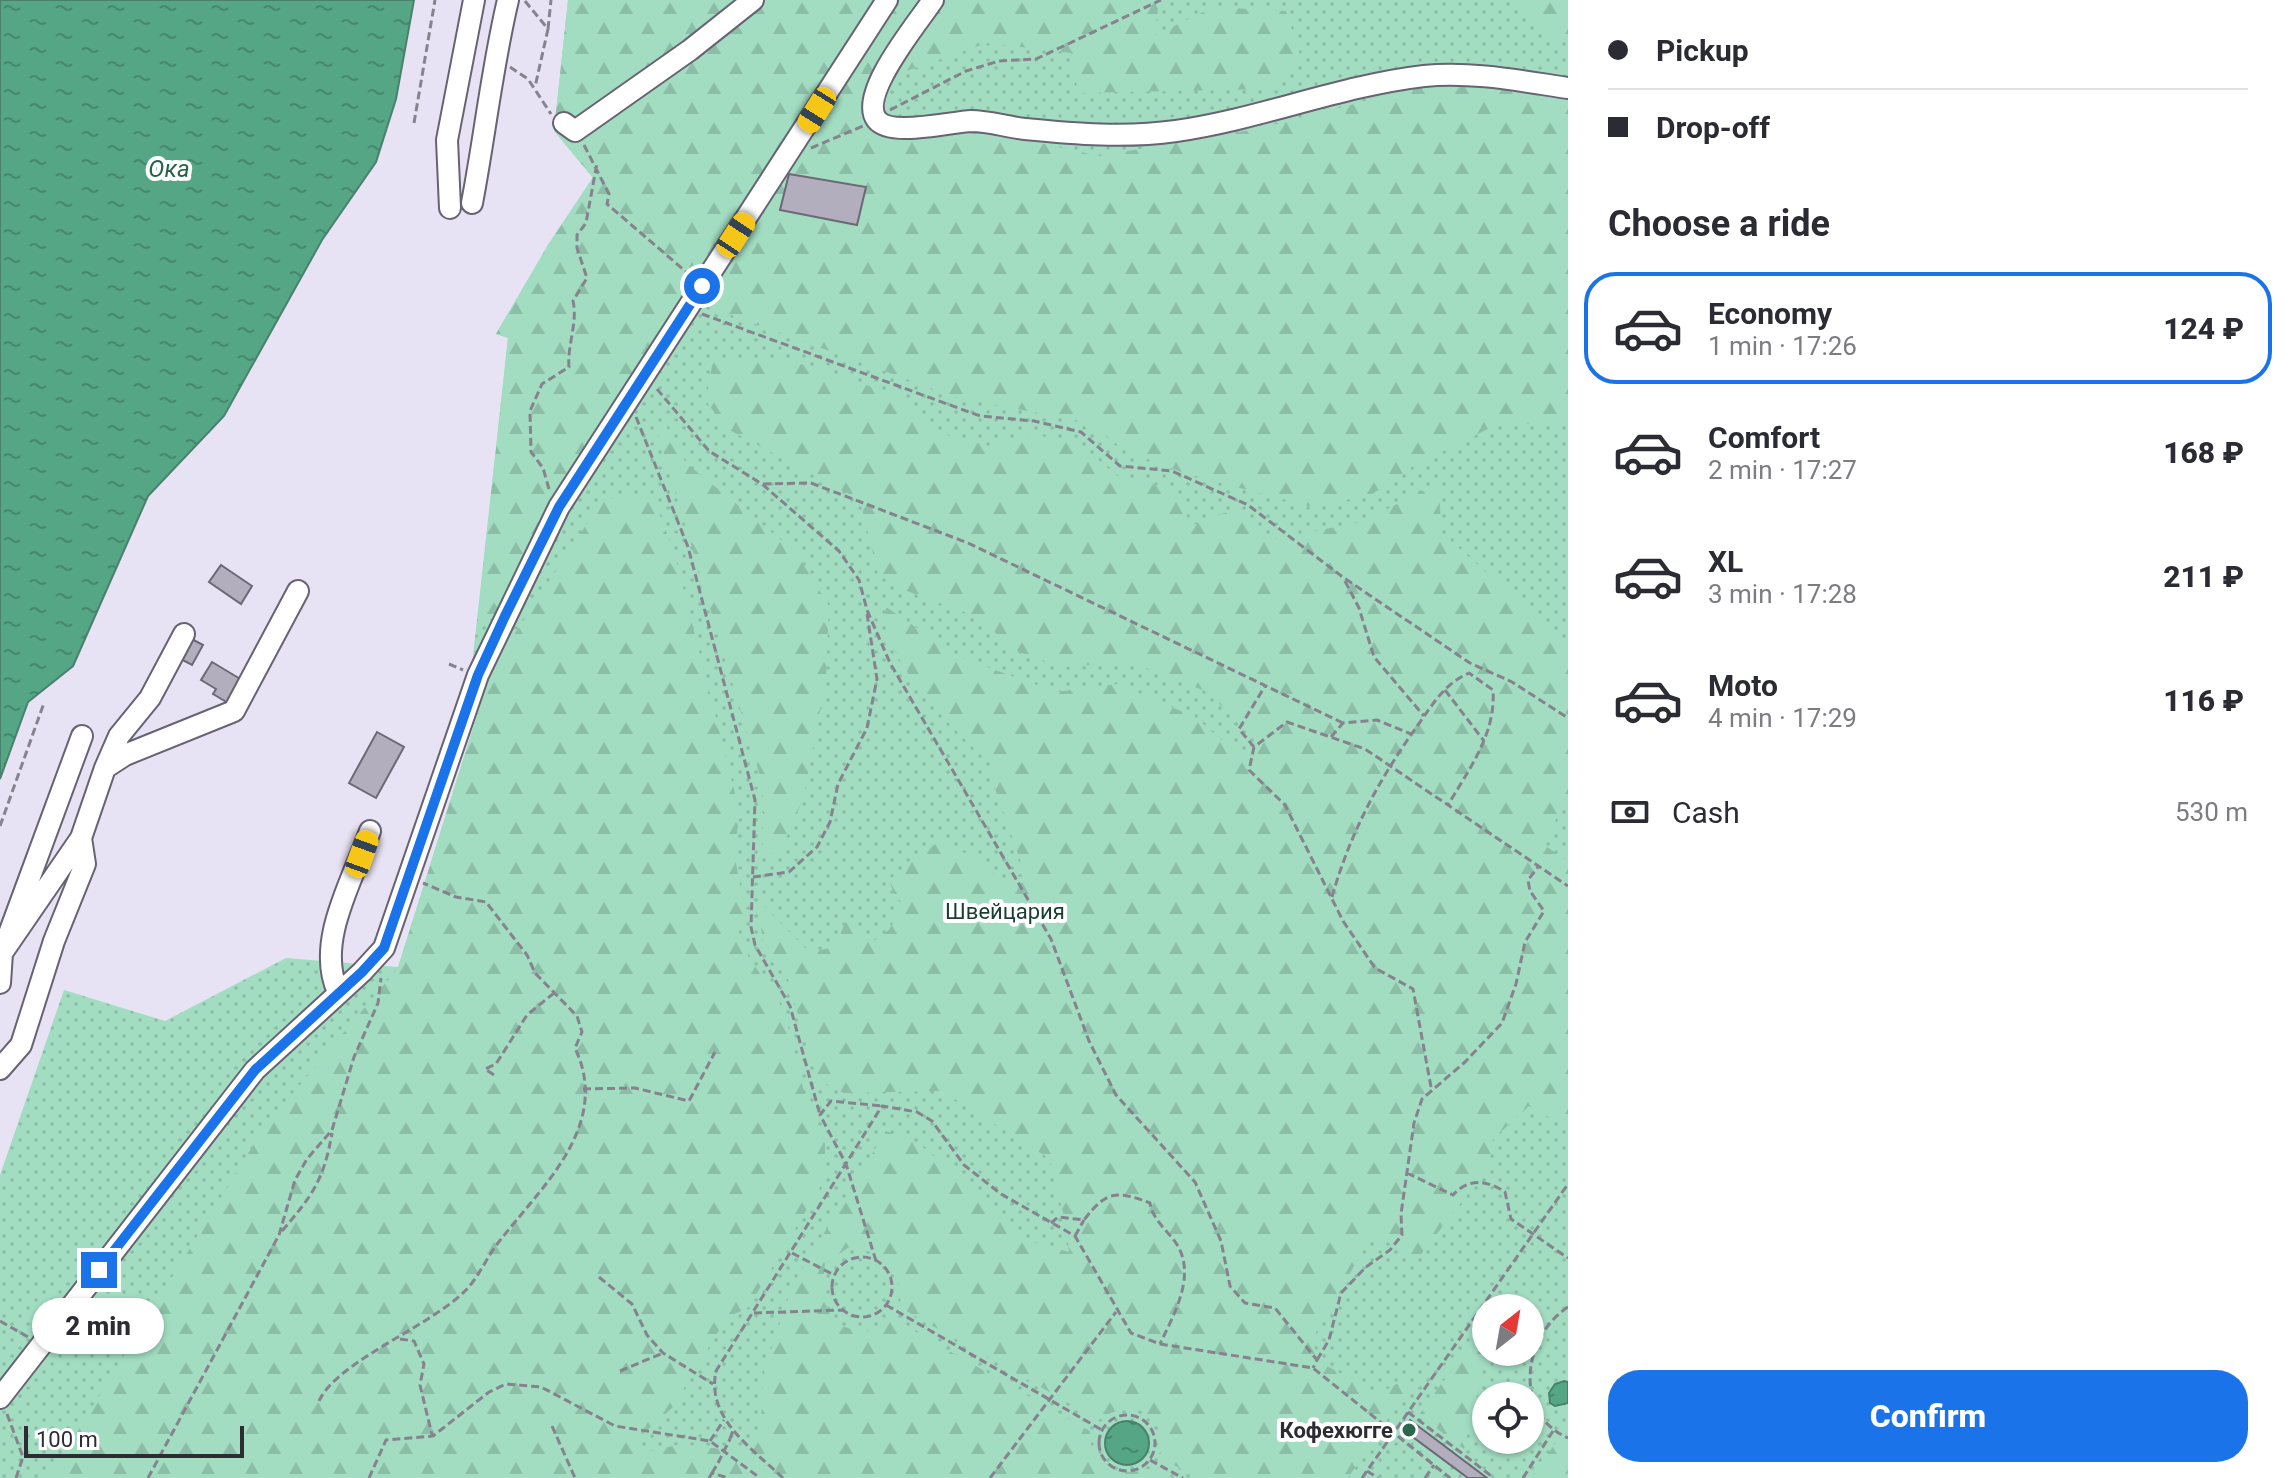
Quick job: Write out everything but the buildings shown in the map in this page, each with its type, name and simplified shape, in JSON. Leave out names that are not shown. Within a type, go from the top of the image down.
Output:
[{"type":"street","points":[[450,208],[447,140],[474,0]]},
{"type":"street","points":[[472,203],[492,94],[494,57],[508,0]]},
{"type":"street","points":[[570,127],[690,50],[753,0]]},
{"type":"street","points":[[0,1398],[255,1070],[384,948],[478,675],[559,507],[887,0]]},
{"type":"street","points":[[933,0],[879,81],[872,98],[877,120],[885,127],[902,129],[974,121],[1092,135],[1173,131],[1260,116],[1343,90],[1425,76],[1477,76],[1568,88]]},
{"type":"street","points":[[105,768],[125,755],[234,711],[298,591]]},
{"type":"street","points":[[1,955],[81,838],[119,736],[150,698],[184,634]]},
{"type":"street","points":[[0,983],[1,955],[82,736]]},
{"type":"street","points":[[338,992],[330,974],[329,946],[370,831]]},
{"type":"street","points":[[0,1069],[21,1045],[54,941],[85,864],[81,838]]},
{"type":"path","points":[[414,123],[435,0]]},
{"type":"path","points":[[524,0],[548,29]]},
{"type":"path","points":[[535,87],[551,0]]},
{"type":"path","points":[[786,159],[877,120],[895,105],[919,96],[944,80],[999,61],[1036,59],[1161,0]]},
{"type":"path","points":[[494,57],[535,87],[544,106],[570,127],[597,163],[609,194],[607,204],[702,286]]},
{"type":"path","points":[[559,507],[543,468],[531,452],[530,411],[542,384],[569,367],[568,349],[576,311],[573,301],[587,278],[577,248],[577,235],[586,223],[597,163]]},
{"type":"path","points":[[687,309],[794,345],[980,416],[1034,421],[1081,432],[1120,466],[1172,471],[1248,505],[1344,578],[1470,663],[1512,682],[1568,718]]},
{"type":"path","points":[[645,375],[709,451],[762,484],[839,551],[859,580],[867,610],[890,663],[1051,939],[1089,1041],[1116,1095],[1195,1182],[1221,1241],[1230,1286],[1245,1303],[1275,1308],[1317,1360]]},
{"type":"path","points":[[629,398],[688,547],[755,800],[751,927],[755,945],[790,1006],[820,1115],[846,1164],[876,1261],[889,1276],[892,1285],[886,1305],[870,1316],[851,1315],[843,1310],[832,1294],[834,1275],[839,1267],[856,1258],[876,1261]]},
{"type":"path","points":[[762,484],[811,483],[968,543],[1343,723],[1377,720],[1411,734]]},
{"type":"path","points":[[1344,578],[1359,608],[1374,657],[1424,716]]},
{"type":"path","points":[[753,877],[789,872],[817,847],[830,822],[838,784],[867,728],[877,679],[869,643],[867,610]]},
{"type":"path","points":[[449,664],[469,672]]},
{"type":"path","points":[[1331,898],[1345,852],[1389,765],[1449,682],[1469,673],[1493,690],[1495,711],[1484,741],[1448,805]]},
{"type":"path","points":[[1254,747],[1239,729],[1265,686]]},
{"type":"path","points":[[1444,689],[1484,741]]},
{"type":"path","points":[[0,826],[44,703]]},
{"type":"path","points":[[1431,1087],[1413,989],[1375,968],[1331,898],[1285,805],[1249,770],[1254,747],[1287,722],[1365,749],[1568,886]]},
{"type":"path","points":[[1331,737],[1343,723]]},
{"type":"path","points":[[1313,1368],[1329,1340],[1334,1311],[1347,1284],[1383,1257],[1402,1235],[1407,1173],[1417,1112],[1431,1087],[1465,1062],[1502,1023],[1516,984],[1525,942],[1544,911],[1530,891],[1528,880],[1539,866]]},
{"type":"path","points":[[319,1401],[325,1387],[360,1360],[400,1339],[467,1289],[496,1244],[546,1187],[572,1146],[583,1121],[583,1063],[575,1048],[582,1032],[577,1016],[535,973],[527,955],[486,902],[456,897],[409,877]]},
{"type":"path","points":[[279,1235],[316,1192],[326,1168],[332,1130],[354,1057],[378,1003],[381,975]]},
{"type":"path","points":[[494,1075],[485,1069],[496,1064],[527,1015],[554,993]]},
{"type":"path","points":[[583,1089],[635,1088],[689,1101],[715,1052]]},
{"type":"path","points":[[820,1115],[831,1101],[917,1112],[932,1121],[948,1138],[964,1165],[1001,1194],[1075,1236],[1131,1333],[1160,1344],[1313,1368],[1450,1478]]},
{"type":"path","points":[[783,1478],[724,1420],[716,1406],[713,1384],[716,1371],[882,1106]]},
{"type":"path","points":[[148,1478],[279,1235],[295,1180],[307,1159],[332,1130]]},
{"type":"path","points":[[1407,1173],[1453,1195],[1472,1182],[1493,1184],[1505,1192],[1511,1219],[1568,1258]]},
{"type":"path","points":[[1362,1478],[1568,1184]]},
{"type":"path","points":[[1075,1236],[1091,1207],[1108,1195],[1130,1195],[1150,1203],[1152,1213],[1180,1247],[1187,1270],[1178,1307],[1160,1344]]},
{"type":"path","points":[[1051,1223],[1058,1217],[1084,1220]]},
{"type":"path","points":[[792,1253],[834,1275]]},
{"type":"path","points":[[599,1277],[632,1304],[647,1335],[663,1353],[713,1384]]},
{"type":"path","points":[[886,1305],[1102,1430]]},
{"type":"path","points":[[1568,1307],[1550,1322],[1539,1340],[1530,1376],[1530,1398],[1540,1418],[1553,1431],[1568,1438]]},
{"type":"path","points":[[754,1313],[843,1310]]},
{"type":"path","points":[[990,1478],[1117,1311]]},
{"type":"path","points":[[0,1321],[41,1345]]},
{"type":"path","points":[[400,1339],[414,1341],[424,1364],[420,1385],[433,1436]]},
{"type":"path","points":[[620,1371],[663,1353]]},
{"type":"path","points":[[369,1478],[386,1440],[433,1436],[489,1392],[506,1384],[541,1387],[615,1426],[710,1441],[760,1478]]},
{"type":"path","points":[[0,1398],[23,1457],[16,1478]]},
{"type":"path","points":[[1408,1412],[1494,1478]]},
{"type":"path","points":[[1116,1417],[1142,1419],[1149,1426],[1155,1442],[1150,1460],[1135,1470],[1116,1469],[1102,1457],[1099,1448],[1102,1430],[1116,1417]]},
{"type":"path","points":[[710,1441],[724,1420]]},
{"type":"path","points":[[552,1426],[575,1478]]},
{"type":"path","points":[[709,1478],[733,1430]]},
{"type":"path","points":[[1523,1478],[1553,1431]]},
{"type":"path","points":[[1150,1460],[1183,1478]]},
{"type":"path","points":[[1425,1478],[1434,1465]]},
{"type":"path","points":[[1135,1470],[1138,1478]]},
{"type":"path","points":[[1367,1471],[1378,1478]]},
{"type":"path","points":[[712,1473],[728,1478]]},
{"type":"green space","name":"Швейцария","points":[[568,0],[1568,0],[1568,1478],[0,1478],[0,1175],[64,990],[165,1021],[286,958],[398,967],[491,671],[472,665],[508,338],[496,334],[548,245],[593,178],[554,131]]},
{"type":"green space","points":[[568,0],[1159,0],[1155,35],[1214,7],[1286,11],[1301,58],[1272,89],[1078,93],[1071,53],[987,43],[863,86],[861,118],[892,137],[967,127],[1099,156],[1261,128],[1443,81],[1568,98],[1568,426],[1564,422],[1496,425],[1413,466],[1371,495],[1312,507],[1184,473],[1124,450],[1090,423],[955,397],[712,308],[714,284],[766,209],[750,200],[555,491],[495,617],[478,615],[508,338],[496,334],[548,245],[593,177],[554,131]]},
{"type":"green space","points":[[1512,0],[1568,0],[1568,36],[1557,39]]},
{"type":"green space","points":[[713,360],[789,360],[897,395],[936,432],[989,446],[1026,434],[1076,441],[1121,479],[1176,488],[1191,526],[1237,508],[1273,539],[1362,522],[1438,483],[1442,533],[1568,645],[1568,800],[1541,843],[1568,861],[1568,1121],[1565,1126],[1529,1106],[1493,1139],[1488,1168],[1419,1257],[1372,1235],[1311,1341],[1323,1364],[1379,1394],[1405,1379],[1412,1383],[1348,1478],[1196,1478],[1159,1456],[1159,1429],[1154,1419],[1146,1413],[1124,1409],[1099,1420],[901,1308],[898,1280],[891,1263],[876,1254],[849,1247],[825,1264],[822,1291],[833,1323],[863,1333],[895,1320],[1090,1431],[1094,1455],[1108,1469],[1127,1472],[1152,1468],[1169,1478],[49,1478],[263,1129],[398,968],[491,670],[603,499],[653,497],[674,552],[740,813],[734,852],[744,907],[737,939],[784,1010],[803,1088],[825,1141],[825,1179],[748,1308],[727,1317],[672,1408],[632,1444],[642,1453],[681,1444],[745,1452],[761,1430],[763,1374],[793,1284],[886,1131],[918,1143],[996,1209],[1006,1227],[1026,1240],[1069,1252],[1066,1225],[1050,1159],[942,1091],[844,1093],[817,1079],[787,976],[763,944],[758,900],[809,952],[835,947],[847,918],[871,943],[889,930],[904,902],[896,899],[889,880],[939,841],[978,859],[1000,879],[1026,876],[995,789],[993,766],[941,715],[907,672],[887,628],[886,607],[960,657],[1056,692],[1117,684],[1195,717],[1240,756],[1258,755],[1256,737],[1205,691],[1131,662],[1063,667],[1019,652],[975,616],[899,588],[878,574],[860,500],[726,428],[706,401]]},
{"type":"green space","points":[[666,426],[686,463],[796,552],[829,606],[826,679],[803,799],[778,856],[763,850],[763,786],[658,434]]},
{"type":"green space","points":[[1472,1342],[1472,1366],[1484,1366],[1480,1382],[1472,1382],[1472,1415],[1464,1449],[1419,1415]]},
{"type":"green space","points":[[1566,1428],[1568,1478],[1531,1478]]},
{"type":"water","name":"Ока","points":[[0,0],[414,0],[396,99],[376,162],[322,240],[224,416],[148,496],[73,666],[28,702],[0,779]]},
{"type":"water","points":[[1568,1382],[1568,1403],[1555,1406],[1550,1403],[1549,1393],[1555,1384]]},
{"type":"water","points":[[1127,1421],[1143,1427],[1149,1443],[1143,1459],[1127,1465],[1111,1459],[1105,1443],[1111,1427]]},
{"type":"place","name":"Кофехюгге","points":[[1409,1430]]},
{"type":"route","points":[[99,1270],[255,1070],[384,948],[478,675],[505,616],[559,507],[702,286]]}]
